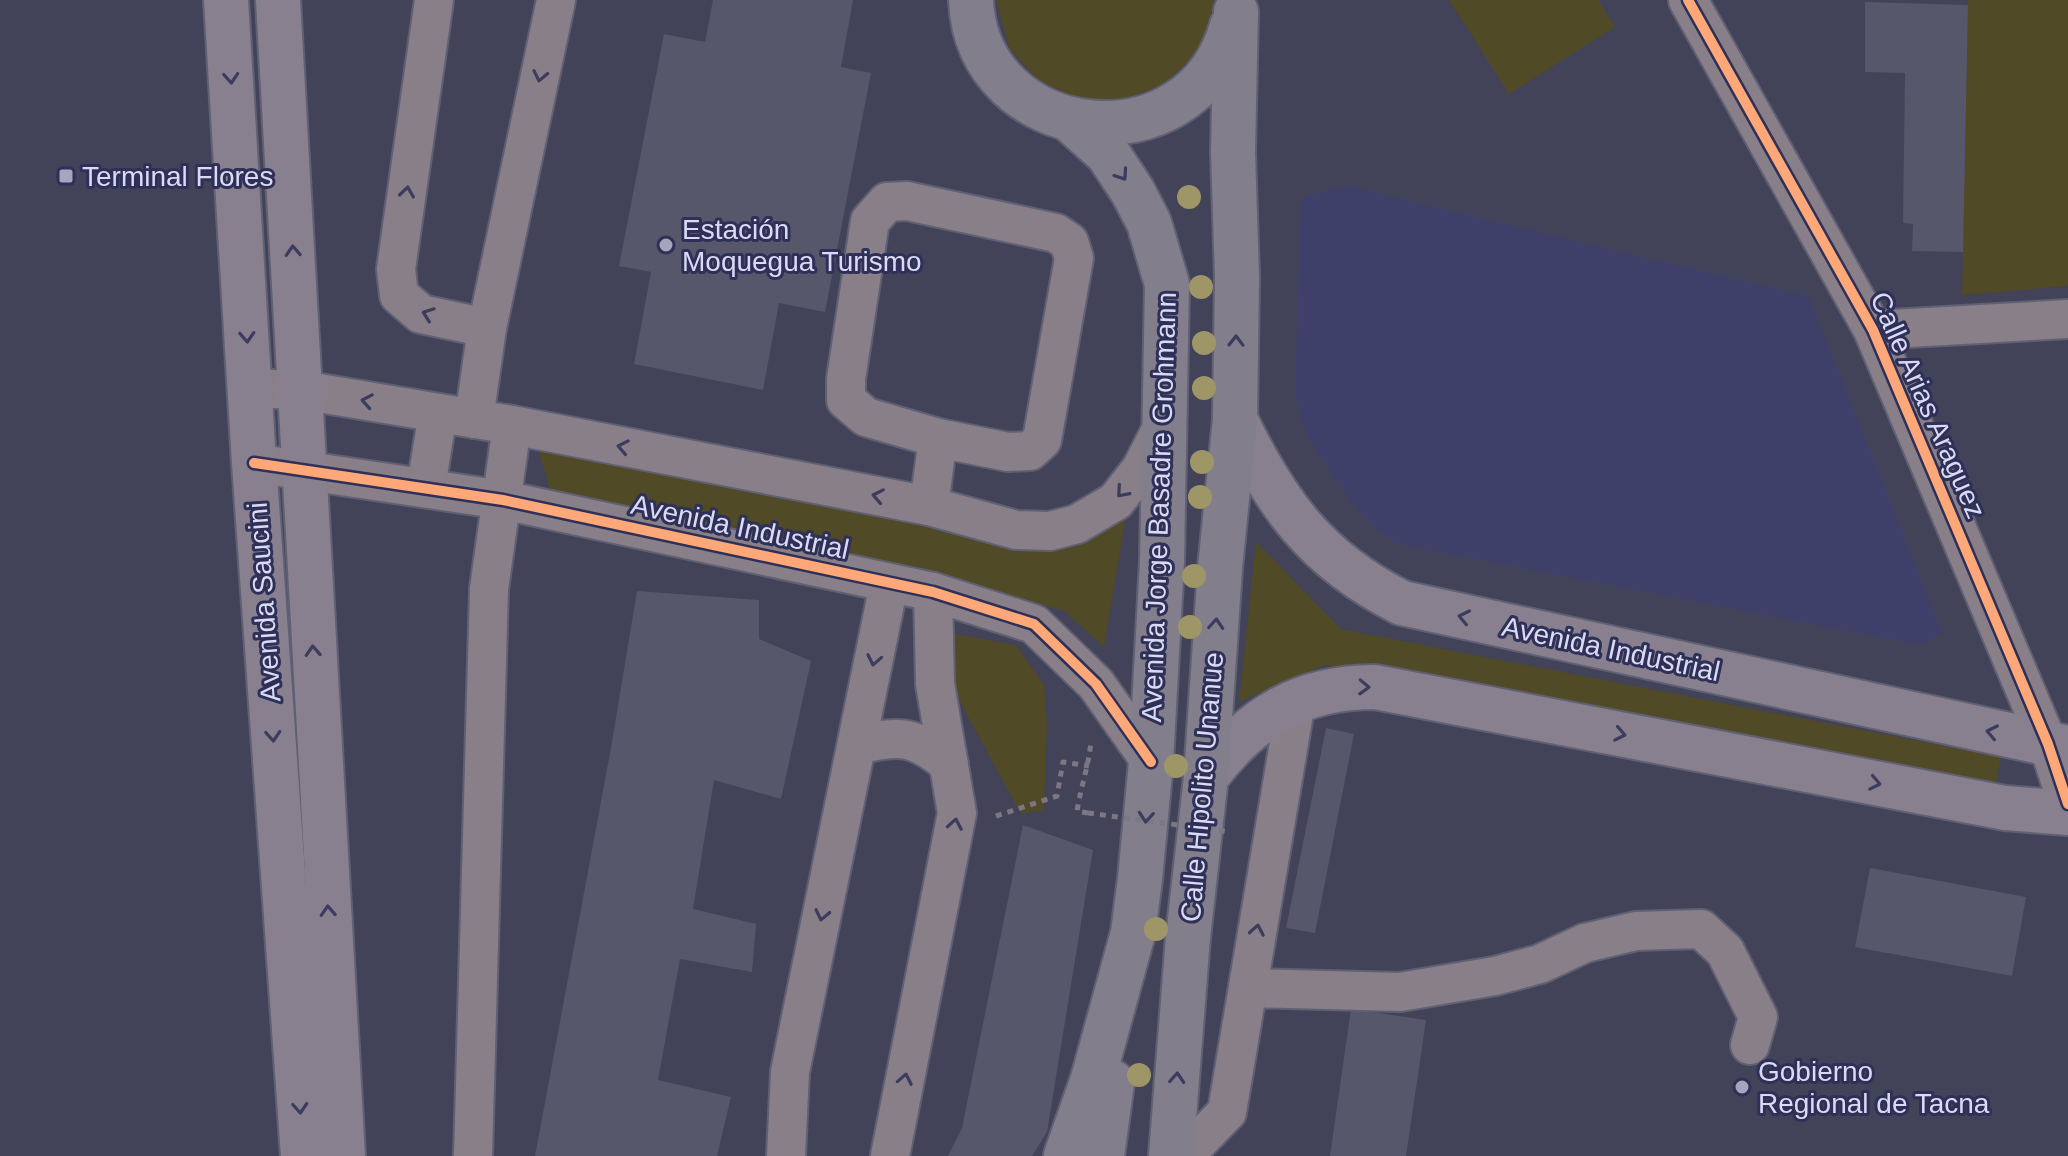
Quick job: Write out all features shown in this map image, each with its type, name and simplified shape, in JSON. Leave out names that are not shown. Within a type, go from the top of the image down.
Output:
[{"type":"highway","points":[[969,2],[984,50],[1010,85],[1028,100],[1069,119],[1090,123],[1123,122],[1155,114],[1193,91],[1220,57],[1236,6]]},
{"type":"highway","points":[[1235,419],[1237,277],[1233,152],[1236,6]]},
{"type":"highway","name":"Avenida Jorge Basadre Grohmann","points":[[1066,1156],[1093,1079],[1133,933],[1151,762],[1162,561],[1167,284],[1149,223],[1133,192],[1108,154],[1069,119]]},
{"type":"highway","name":"Calle Hipolito Unanue","points":[[1171,1156],[1235,419]]},
{"type":"highway","name":"Calle Hipolito Unanue","points":[[1102,1156],[1133,933]]},
{"type":"main road","name":"Avenida Saucini","points":[[226,0],[254,463],[310,968],[316,1056],[343,1156]]},
{"type":"main road","name":"Avenida Saucini","points":[[278,0],[305,469],[310,968]]},
{"type":"main road","name":"Avenida Industrial","points":[[1235,419],[1261,472],[1291,516],[1327,553],[1368,586],[1402,603],[2058,746]]},
{"type":"main road","points":[[1206,777],[1230,746],[1262,719],[1296,701],[1348,687],[1375,687],[2005,808],[2068,813]]},
{"type":"main road","name":"Avenida Saucini","points":[[303,1156],[316,1056]]},
{"type":"street","points":[[434,0],[396,269],[399,295],[421,314],[487,328]]},
{"type":"street","points":[[426,487],[456,416],[487,328],[556,0]]},
{"type":"street","name":"Calle Arias Araguez","points":[[1688,0],[1873,330],[2058,746],[2068,804]]},
{"type":"street","points":[[907,201],[1056,233],[1069,242],[1074,258],[1042,440],[1030,451],[1008,452],[938,438],[866,417],[846,400],[846,379],[870,221],[887,202],[907,201]]},
{"type":"street","points":[[1873,330],[2068,319]]},
{"type":"street","name":"Avenida Industrial","points":[[250,388],[301,390],[512,425],[929,506],[1016,530],[1050,531],[1077,524],[1116,501],[1141,469],[1163,426]]},
{"type":"street","points":[[473,1156],[489,589],[512,425]]},
{"type":"street","points":[[929,506],[938,438]]},
{"type":"street","name":"Avenida Industrial","points":[[254,463],[503,500],[933,592],[1034,624],[1096,684],[1151,762]]},
{"type":"street","points":[[786,1156],[790,1072],[889,584]]},
{"type":"street","points":[[890,1156],[957,813],[935,684],[933,592]]},
{"type":"street","points":[[1184,1156],[1227,1112],[1296,701]]},
{"type":"street","points":[[857,745],[893,737],[925,745],[949,764]]},
{"type":"street","points":[[1248,988],[1400,992],[1495,976],[1540,964],[1585,943],[1636,931],[1701,929],[1725,951],[1758,1017],[1750,1045]]},
{"type":"path","points":[[996,816],[1057,796],[1063,762],[1089,766]]},
{"type":"path","points":[[1082,780],[1077,811],[1230,832]]},
{"type":"shaded area","points":[[996,0],[1214,0],[1207,34],[1192,58],[1163,85],[1116,102],[1081,100],[1038,80],[1009,48]]},
{"type":"shaded area","points":[[1449,0],[1598,0],[1615,27],[1509,94]]},
{"type":"shaded area","points":[[1968,0],[2068,0],[2068,286],[1962,295]]},
{"type":"shaded area","points":[[1346,186],[1809,297],[1942,633],[1921,645],[1398,544],[1375,528],[1350,501],[1308,438],[1295,395],[1301,197]]},
{"type":"shaded area","points":[[538,449],[1052,542],[1127,510],[1104,647],[1063,610],[550,490]]},
{"type":"shaded area","points":[[1256,542],[1341,629],[2001,757],[1995,790],[1325,665],[1239,702]]},
{"type":"shaded area","points":[[955,634],[1016,645],[1044,685],[1047,722],[1044,810],[1021,814],[953,689]]},
{"type":"building","points":[[713,0],[853,0],[841,67],[871,73],[825,312],[779,303],[763,390],[634,364],[651,272],[619,266],[664,34],[705,42]]},
{"type":"building","points":[[1865,2],[1968,5],[1963,252],[1912,251],[1913,224],[1903,223],[1905,73],[1865,72]]},
{"type":"building","points":[[637,591],[759,600],[759,639],[811,661],[781,799],[714,780],[693,909],[756,924],[752,972],[680,959],[658,1080],[731,1097],[717,1156],[535,1156],[611,748]]},
{"type":"building","points":[[1326,728],[1354,734],[1315,933],[1286,928]]},
{"type":"building","points":[[1023,825],[1093,850],[1047,1132],[1032,1156],[948,1156],[962,1128]]},
{"type":"building","points":[[1870,868],[2026,897],[2012,976],[1855,947]]},
{"type":"building","points":[[1351,1009],[1426,1020],[1406,1156],[1330,1156]]},
{"type":"cycle path","points":[[1688,0],[1873,330],[2048,744],[2068,804]]},
{"type":"cycle path","points":[[254,463],[503,500],[933,592],[1034,624],[1096,684],[1151,762]]},
{"type":"place","name":"Terminal Flores","points":[[66,176]]},
{"type":"place","name":"Estación Moquegua Turismo","points":[[666,245]]},
{"type":"place","name":"Gobierno Regional de Tacna","points":[[1742,1087]]}]
